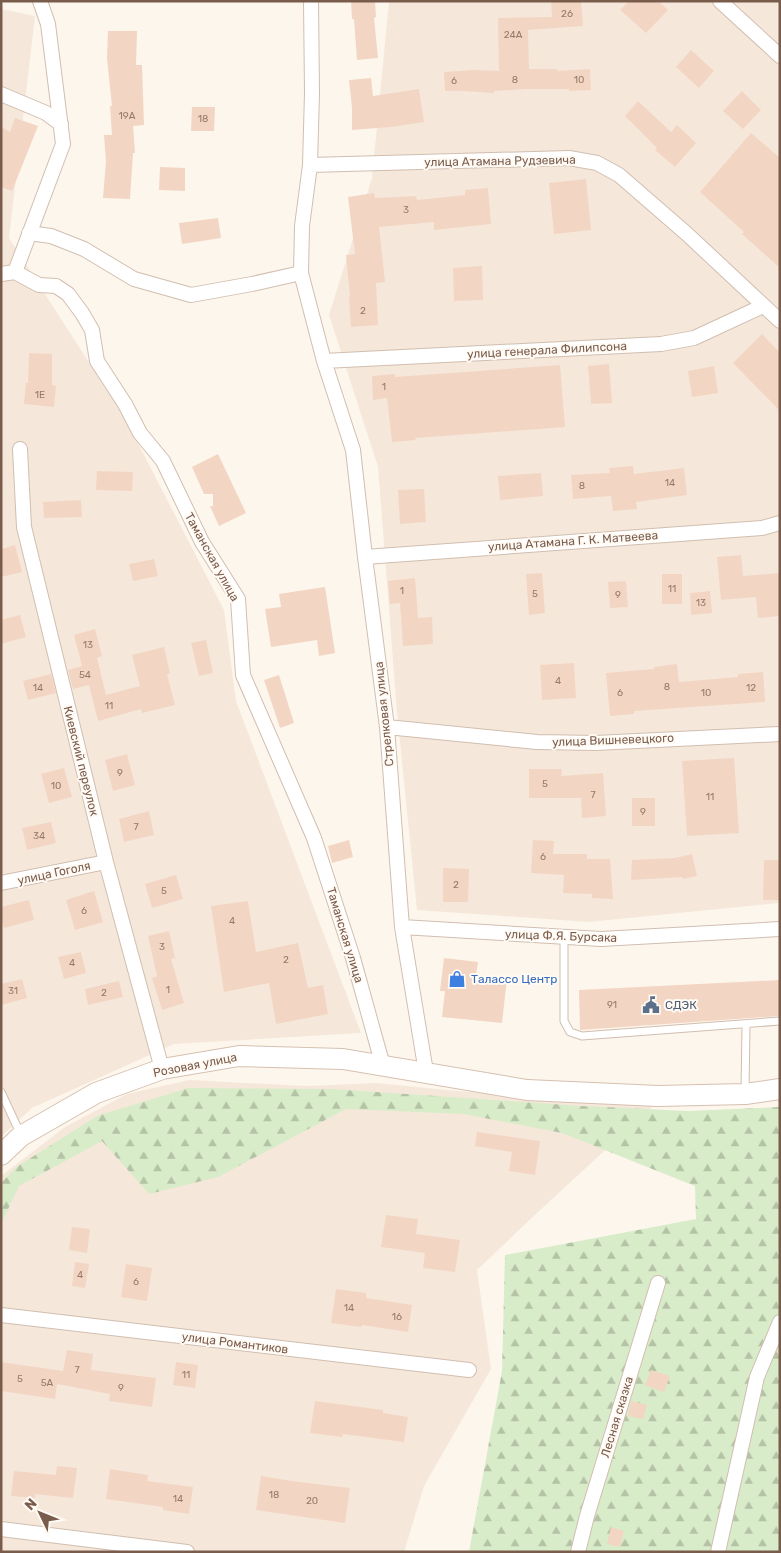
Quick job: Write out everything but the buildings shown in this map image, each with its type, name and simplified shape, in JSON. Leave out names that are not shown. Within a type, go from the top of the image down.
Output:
[{"type":"main road","name":"Розовая улица","points":[[1,1156],[21,1136],[96,1093],[162,1069],[239,1056],[343,1059],[527,1090],[658,1096],[745,1094],[780,1089]]},
{"type":"street","points":[[8,273],[29,233],[63,144],[48,24],[40,1]]},
{"type":"street","name":"Стрелковая улица","points":[[311,1],[310,165],[302,226],[301,273],[324,361],[353,450],[387,727],[402,927],[426,1072]]},
{"type":"street","points":[[720,1],[780,56]]},
{"type":"street","points":[[1,94],[46,113],[61,124]]},
{"type":"street","name":"улица Атамана Рудзевича","points":[[310,165],[569,158],[597,162],[619,175],[647,199],[780,321]]},
{"type":"street","points":[[29,233],[51,236],[84,250],[134,279],[190,295],[301,273]]},
{"type":"street","name":"Таманская улица","points":[[8,273],[39,285],[56,286],[68,294],[82,313],[92,330],[97,361],[140,433],[163,462],[202,542],[238,599],[243,676],[314,838],[353,958],[384,1066]]},
{"type":"street","name":"улица генерала Филипсона","points":[[324,361],[661,344],[694,338],[762,306]]},
{"type":"street","name":"Киевский переулок","points":[[20,449],[24,526],[106,862],[162,1069]]},
{"type":"street","name":"улица Атамана Г. К. Матвеева","points":[[365,556],[762,528],[780,523]]},
{"type":"street","name":"улица Вишневецкого","points":[[387,727],[537,742],[596,743],[780,734]]},
{"type":"street","name":"улица Гоголя","points":[[1,884],[106,862]]},
{"type":"street","name":"улица Ф.Я. Бурсака","points":[[402,927],[601,939],[780,929]]},
{"type":"street","name":"Лесная сказка","points":[[578,1552],[587,1516],[658,1283]]},
{"type":"street","name":"улица Романтиков","points":[[1,1315],[470,1370]]},
{"type":"street","points":[[718,1552],[757,1377],[780,1322]]},
{"type":"street","points":[[1,1529],[187,1552]]},
{"type":"lane","points":[[564,937],[564,1021],[570,1032],[582,1036],[780,1021]]},
{"type":"lane","points":[[745,1094],[746,1025]]},
{"type":"lane","points":[[2,1093],[21,1136]]},
{"type":"shaded area","points":[[389,1],[780,1],[780,903],[589,922],[417,910],[397,712],[378,467],[329,315],[372,178]]},
{"type":"shaded area","points":[[1,9],[35,16],[9,238],[126,420],[224,610],[236,701],[361,1033],[174,1044],[32,1108],[1,1137]]},
{"type":"shaded area","points":[[189,1080],[307,1086],[376,1083],[534,1098],[654,1105],[477,1270],[491,1369],[424,1486],[404,1552],[1,1552],[1,1176],[65,1127],[127,1094]]},
{"type":"green space","points":[[188,1088],[332,1089],[582,1106],[688,1111],[780,1107],[780,1552],[469,1552],[502,1371],[505,1255],[696,1219],[695,1186],[562,1133],[464,1114],[346,1109],[218,1177],[149,1194],[102,1141],[19,1186],[1,1224],[1,1183],[18,1166],[97,1116]]},
{"type":"place","name":"Талассо Центр","points":[[457,979]]},
{"type":"place","name":"СДЭК","points":[[651,1005]]}]
